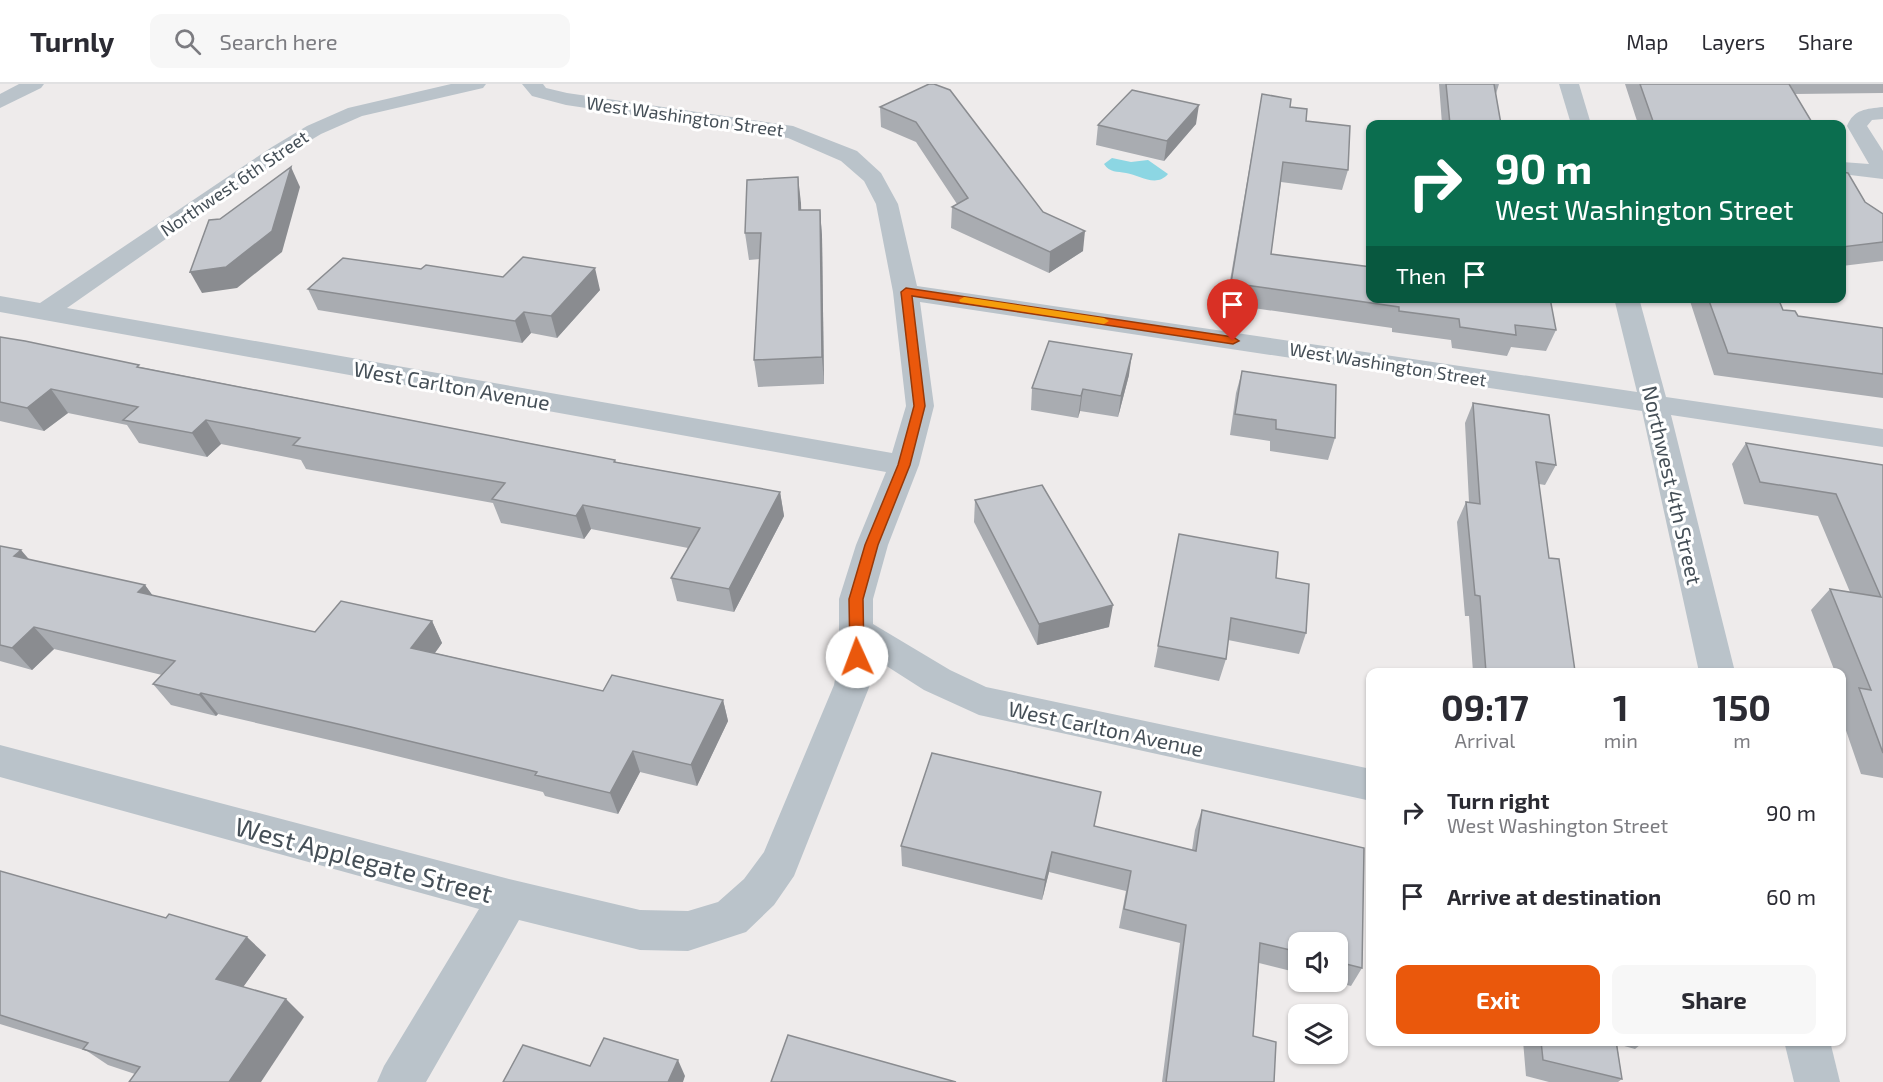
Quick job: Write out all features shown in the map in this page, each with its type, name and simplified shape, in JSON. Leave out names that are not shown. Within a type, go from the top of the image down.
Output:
[{"type":"street","points":[[0,102],[34,84]]},
{"type":"street","name":"Northwest 6th Street","points":[[44,312],[314,129],[355,112],[476,84]]},
{"type":"street","name":"West Washington Street","points":[[532,84],[539,92],[566,99],[793,132],[849,156],[873,177],[887,204],[906,292],[1883,438]]},
{"type":"street","points":[[1569,84],[1580,120]]},
{"type":"street","points":[[1883,113],[1867,115],[1860,119],[1857,126],[1883,170]]},
{"type":"street","points":[[1846,168],[1883,170]]},
{"type":"street","points":[[856,630],[856,599],[872,545],[904,465],[920,406],[906,292]]},
{"type":"street","name":"Northwest 4th Street","points":[[1627,303],[1654,404],[1716,668]]},
{"type":"street","name":"West Carlton Avenue","points":[[0,304],[904,465]]},
{"type":"street","name":"West Carlton Avenue","points":[[856,630],[938,680],[979,700],[1366,784]]},
{"type":"street","name":"West Applegate Street","points":[[0,761],[509,898],[640,930],[688,931],[731,918],[759,892],[780,862],[852,685],[857,657],[856,630]]},
{"type":"street","points":[[399,1082],[509,898]]},
{"type":"street","points":[[1808,1046],[1817,1082]]},
{"type":"water","points":[[1112,158],[1131,162],[1148,160],[1168,174],[1158,180],[1148,180],[1114,171],[1104,164]]},
{"type":"building","points":[[929,84],[950,90],[1043,212],[1085,231],[1050,252],[952,207],[968,198],[916,122],[880,107]]},
{"type":"building","points":[[1446,84],[1494,84],[1500,120],[1450,120]]},
{"type":"building","points":[[1640,84],[1789,84],[1811,120],[1653,120]]},
{"type":"building","points":[[1132,90],[1199,105],[1167,141],[1098,125]]},
{"type":"building","points":[[1262,94],[1291,99],[1290,107],[1307,109],[1306,121],[1350,126],[1348,170],[1283,162],[1271,254],[1366,266],[1366,302],[1231,283]]},
{"type":"building","points":[[291,167],[272,231],[226,267],[190,272],[209,220],[220,219]]},
{"type":"building","points":[[1846,173],[1865,202],[1883,214],[1883,242],[1846,247]]},
{"type":"building","points":[[798,177],[799,210],[820,210],[822,357],[754,360],[761,233],[745,233],[747,180]]},
{"type":"building","points":[[523,257],[595,268],[551,316],[524,312],[515,321],[308,289],[343,258],[421,269],[426,265],[503,277]]},
{"type":"building","points":[[1371,303],[1551,303],[1556,330],[1515,325],[1516,335],[1460,327],[1459,319],[1399,311],[1399,307]]},
{"type":"building","points":[[1710,303],[1780,303],[1783,310],[1795,311],[1798,316],[1883,328],[1883,374],[1728,353]]},
{"type":"building","points":[[0,337],[139,365],[137,367],[615,460],[614,462],[780,492],[729,589],[671,578],[700,528],[583,505],[576,516],[492,499],[505,483],[293,445],[300,438],[206,420],[192,433],[123,420],[138,407],[51,389],[27,408],[0,402]]},
{"type":"building","points":[[1049,341],[1132,354],[1121,396],[1083,389],[1081,396],[1032,388]]},
{"type":"building","points":[[1242,371],[1336,385],[1335,438],[1276,429],[1276,420],[1235,414]]},
{"type":"building","points":[[1473,403],[1549,415],[1556,465],[1536,462],[1549,558],[1559,559],[1575,668],[1486,668],[1480,596],[1475,595],[1466,502],[1480,504]]},
{"type":"building","points":[[1746,443],[1883,465],[1883,753],[1859,688],[1871,690],[1830,589],[1881,597],[1836,494],[1760,482]]},
{"type":"building","points":[[1042,485],[1113,605],[1039,624],[975,500]]},
{"type":"building","points":[[1179,534],[1278,552],[1276,578],[1309,584],[1306,633],[1231,618],[1226,659],[1158,646]]},
{"type":"building","points":[[0,546],[21,550],[14,556],[145,585],[138,592],[315,632],[341,601],[432,621],[411,648],[603,691],[612,675],[723,700],[691,765],[633,751],[610,793],[535,775],[537,772],[351,727],[153,684],[175,661],[34,627],[12,648],[0,645]]},
{"type":"building","points":[[932,753],[1101,792],[1094,826],[1196,851],[1202,810],[1364,848],[1362,968],[1348,964],[1348,932],[1288,932],[1288,949],[1260,943],[1253,1036],[1276,1042],[1274,1082],[1166,1082],[1186,925],[1124,909],[1131,871],[1052,852],[1045,880],[901,846]]},
{"type":"building","points":[[0,871],[166,918],[169,914],[247,937],[216,979],[286,999],[229,1082],[129,1082],[140,1067],[83,1049],[88,1043],[0,1015]]},
{"type":"building","points":[[788,1035],[956,1082],[771,1082]]},
{"type":"building","points":[[604,1038],[678,1060],[668,1082],[503,1082],[523,1045],[590,1066]]},
{"type":"building","points":[[1542,1046],[1617,1046],[1622,1079],[1543,1060]]},
{"type":"slow traffic","points":[[964,300],[1104,321]]},
{"type":"route","points":[[857,657],[856,599],[872,545],[904,465],[920,406],[906,292],[1233,341]]}]
